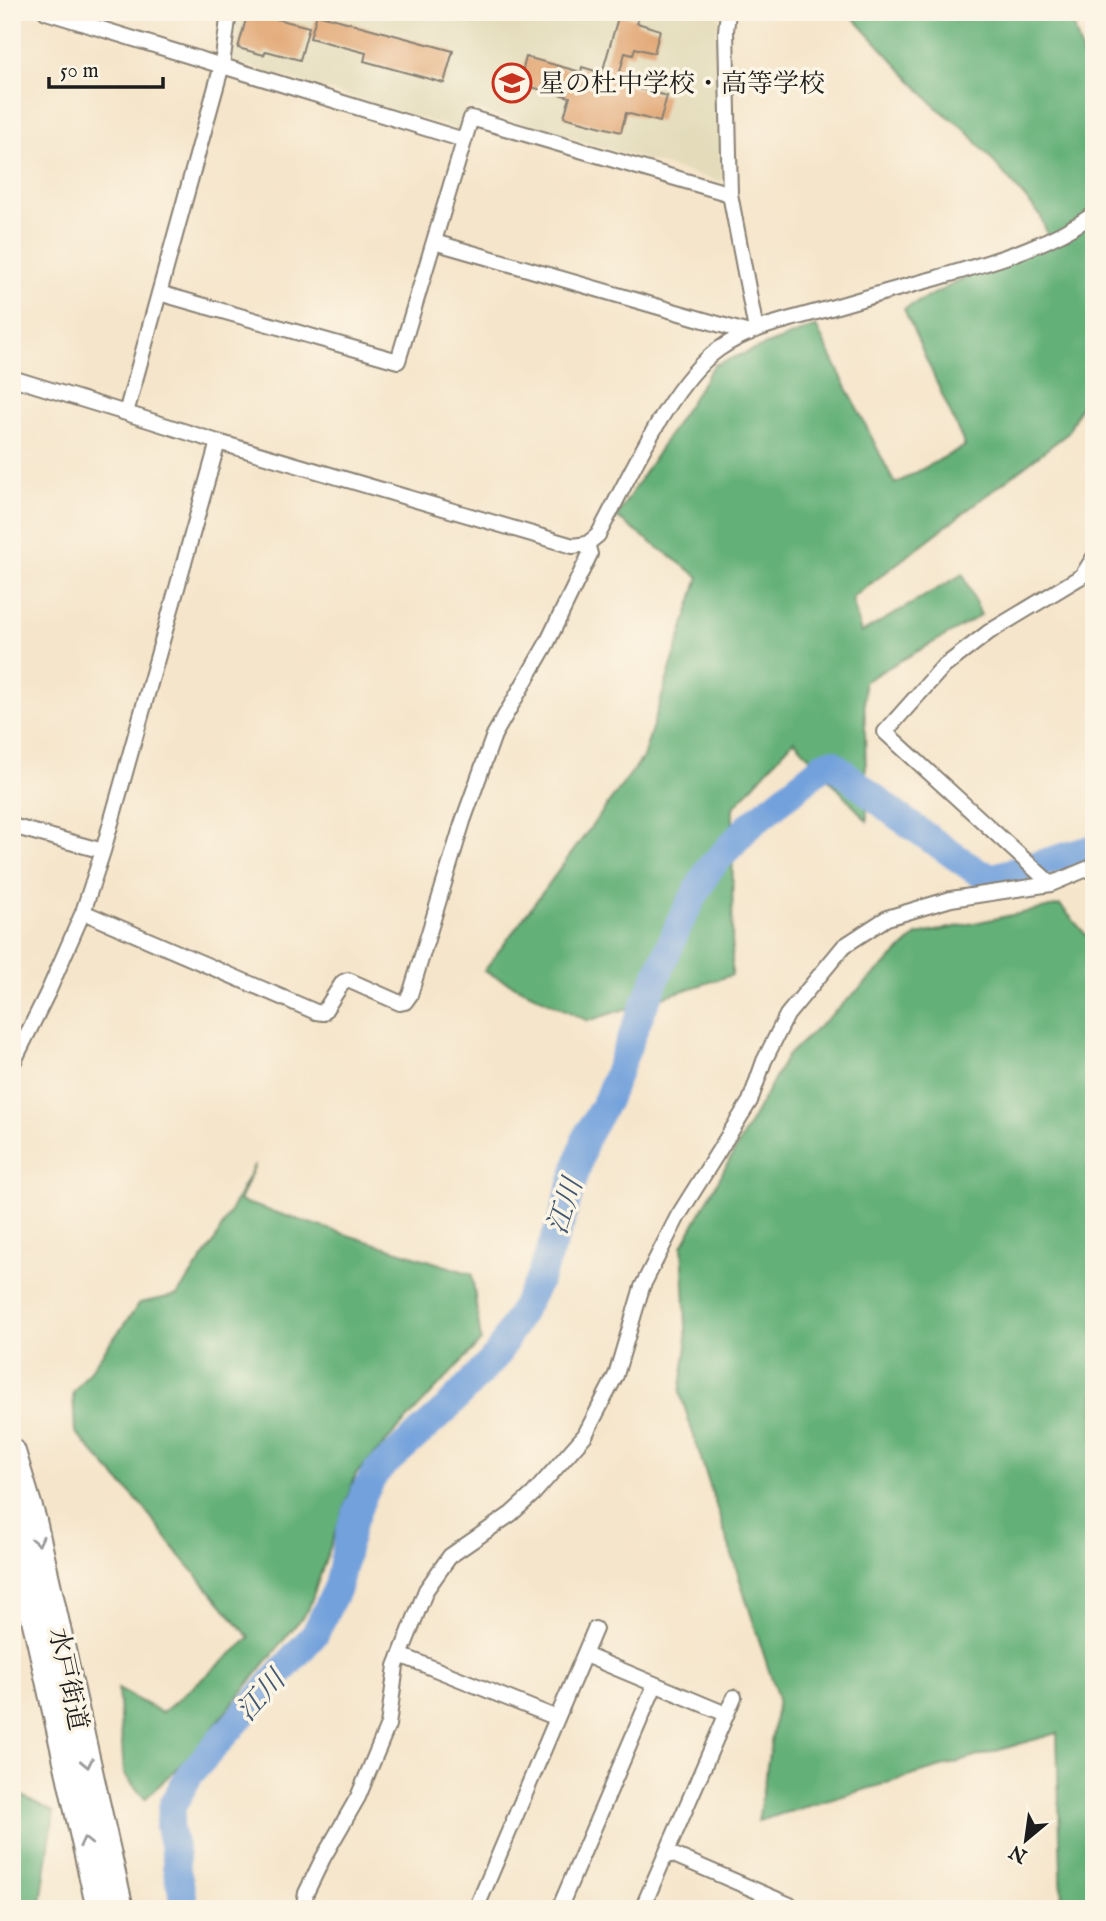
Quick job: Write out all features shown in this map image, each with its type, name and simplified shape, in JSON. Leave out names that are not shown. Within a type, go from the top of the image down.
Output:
[{"type":"highway","name":"水戸街道","points":[[12,1452],[33,1521],[120,1909]]},
{"type":"highway","name":"水戸街道","points":[[12,1526],[100,1909]]},
{"type":"street","points":[[46,12],[464,140]]},
{"type":"street","points":[[126,413],[222,65],[229,12]]},
{"type":"street","points":[[728,12],[726,31],[730,194],[752,331]]},
{"type":"street","points":[[159,293],[398,361],[471,118],[730,194]]},
{"type":"street","points":[[12,378],[218,442],[573,546],[587,544],[598,535],[668,407],[697,369],[720,349],[752,331],[1040,244],[1070,230],[1094,214]]},
{"type":"street","points":[[434,242],[752,331]]},
{"type":"street","points":[[12,1065],[50,990],[83,912],[103,851],[218,442]]},
{"type":"street","points":[[83,912],[316,1012],[323,1013],[343,982],[348,980],[400,1003],[405,1002],[410,995],[463,821],[494,735],[547,643],[590,554],[587,544]]},
{"type":"street","points":[[1051,884],[886,732],[942,667],[989,632],[1082,576],[1094,557]]},
{"type":"street","points":[[12,826],[103,851]]},
{"type":"street","points":[[303,1909],[306,1893],[358,1797],[388,1725],[396,1666],[426,1590],[450,1556],[518,1508],[585,1435],[617,1375],[642,1287],[678,1216],[750,1101],[764,1061],[787,1015],[844,946],[887,918],[951,899],[1051,884],[1094,866]]},
{"type":"street","points":[[476,1909],[596,1629]]},
{"type":"street","points":[[400,1655],[557,1717]]},
{"type":"street","points":[[585,1655],[726,1714]]},
{"type":"street","points":[[559,1909],[655,1685]]},
{"type":"street","points":[[642,1909],[734,1697]]},
{"type":"street","points":[[667,1852],[799,1909]]},
{"type":"shaded area","name":"星の杜中学校・高等学校","points":[[238,12],[720,12],[717,33],[722,182],[466,107],[460,130],[231,61]]},
{"type":"green space","points":[[848,12],[1070,12],[1094,95],[1094,376],[1068,433],[852,598],[861,633],[963,574],[981,615],[864,682],[867,821],[794,740],[733,808],[732,975],[588,1021],[484,971],[643,757],[699,577],[616,517],[714,365],[816,326],[895,484],[965,446],[904,309],[1048,236],[1040,215],[966,130],[936,107]]},
{"type":"green space","points":[[1060,905],[1094,944],[1094,1909],[1062,1909],[1057,1733],[758,1821],[778,1699],[680,1393],[687,1346],[682,1246],[787,1056],[917,935]]},
{"type":"green space","points":[[255,1164],[239,1201],[472,1274],[481,1341],[356,1474],[308,1610],[195,1750],[145,1799],[124,1774],[118,1689],[162,1713],[250,1638],[176,1551],[144,1508],[75,1432],[73,1393],[140,1303],[177,1295],[213,1244]]},
{"type":"green space","points":[[12,1794],[23,1796],[54,1812],[40,1909],[12,1909]]},
{"type":"building","points":[[248,12],[309,27],[300,60],[266,51],[264,55],[238,48]]},
{"type":"building","points":[[317,14],[453,51],[444,83],[364,61],[366,53],[310,38]]},
{"type":"building","points":[[619,14],[638,19],[637,23],[660,30],[654,53],[635,48],[633,55],[625,53],[617,83],[667,96],[660,122],[626,113],[621,132],[564,117],[570,97],[519,84],[526,57],[581,72],[582,67],[602,73]]},
{"type":"waterway","name":"江川","points":[[186,1909],[169,1826],[173,1804],[190,1774],[315,1634],[338,1586],[351,1527],[364,1493],[376,1472],[444,1411],[497,1355],[538,1282],[561,1222],[586,1137],[607,1100],[681,920],[709,869],[750,825],[822,765],[831,762],[896,815],[979,873],[994,877],[1094,848]]},
{"type":"place","name":"星の杜中学校・高等学校","points":[[512,83]]}]
